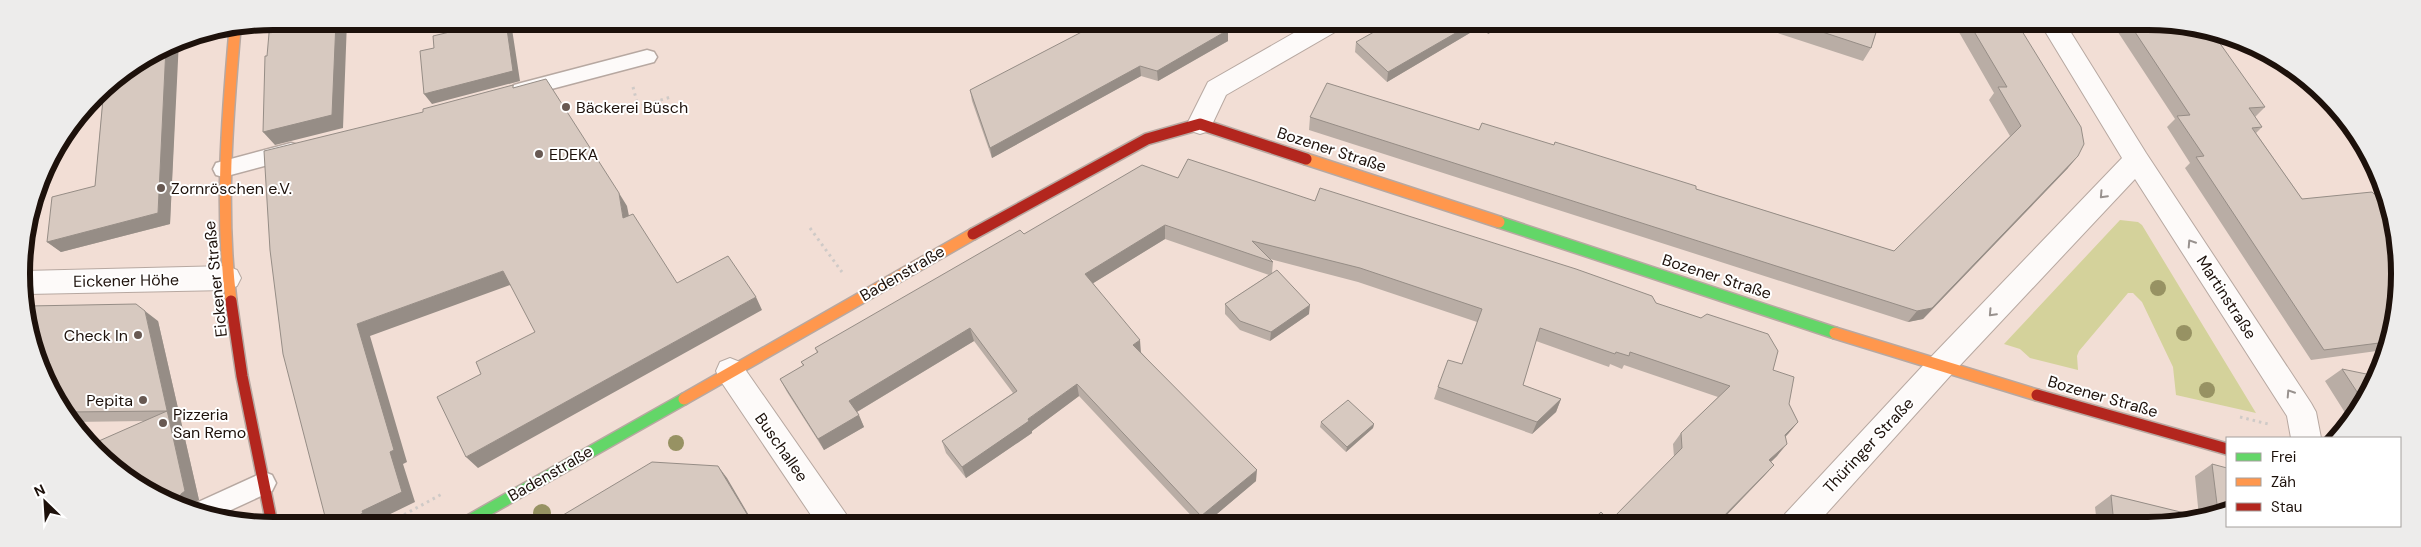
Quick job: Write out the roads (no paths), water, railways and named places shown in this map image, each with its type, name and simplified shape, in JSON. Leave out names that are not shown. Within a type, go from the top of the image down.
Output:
[{"type":"street","points":[[1200,124],[1216,89],[1304,30]]},
{"type":"street","name":"Martinstraße","points":[[2056,30],[2137,160],[2301,412],[2306,436]]},
{"type":"street","name":"Eickener Straße","points":[[235,33],[223,169],[228,278],[242,376],[271,517]]},
{"type":"street","name":"Bozener Straße","points":[[1200,124],[1940,366],[2226,448]]},
{"type":"street","name":"Badenstraße","points":[[475,517],[976,231],[1147,139],[1200,124]]},
{"type":"street","points":[[1940,366],[2137,160]]},
{"type":"street","name":"Eickener Höhe","points":[[31,282],[228,278]]},
{"type":"street","name":"Thüringer Straße","points":[[1802,517],[1940,366]]},
{"type":"street","name":"Buschallee","points":[[730,371],[830,517]]},
{"type":"lane","points":[[501,96],[647,57]]},
{"type":"lane","points":[[223,169],[310,146]]},
{"type":"lane","points":[[209,509],[264,483]]},
{"type":"place","name":"Bäckerei Büsch","points":[[566,107]]},
{"type":"place","name":"EDEKA","points":[[539,154]]},
{"type":"place","name":"Zornröschen e.V.","points":[[161,188]]},
{"type":"place","name":"Check In","points":[[138,335]]},
{"type":"place","name":"Pepita","points":[[143,400]]},
{"type":"place","name":"Pizzeria San Remo","points":[[163,423]]}]
